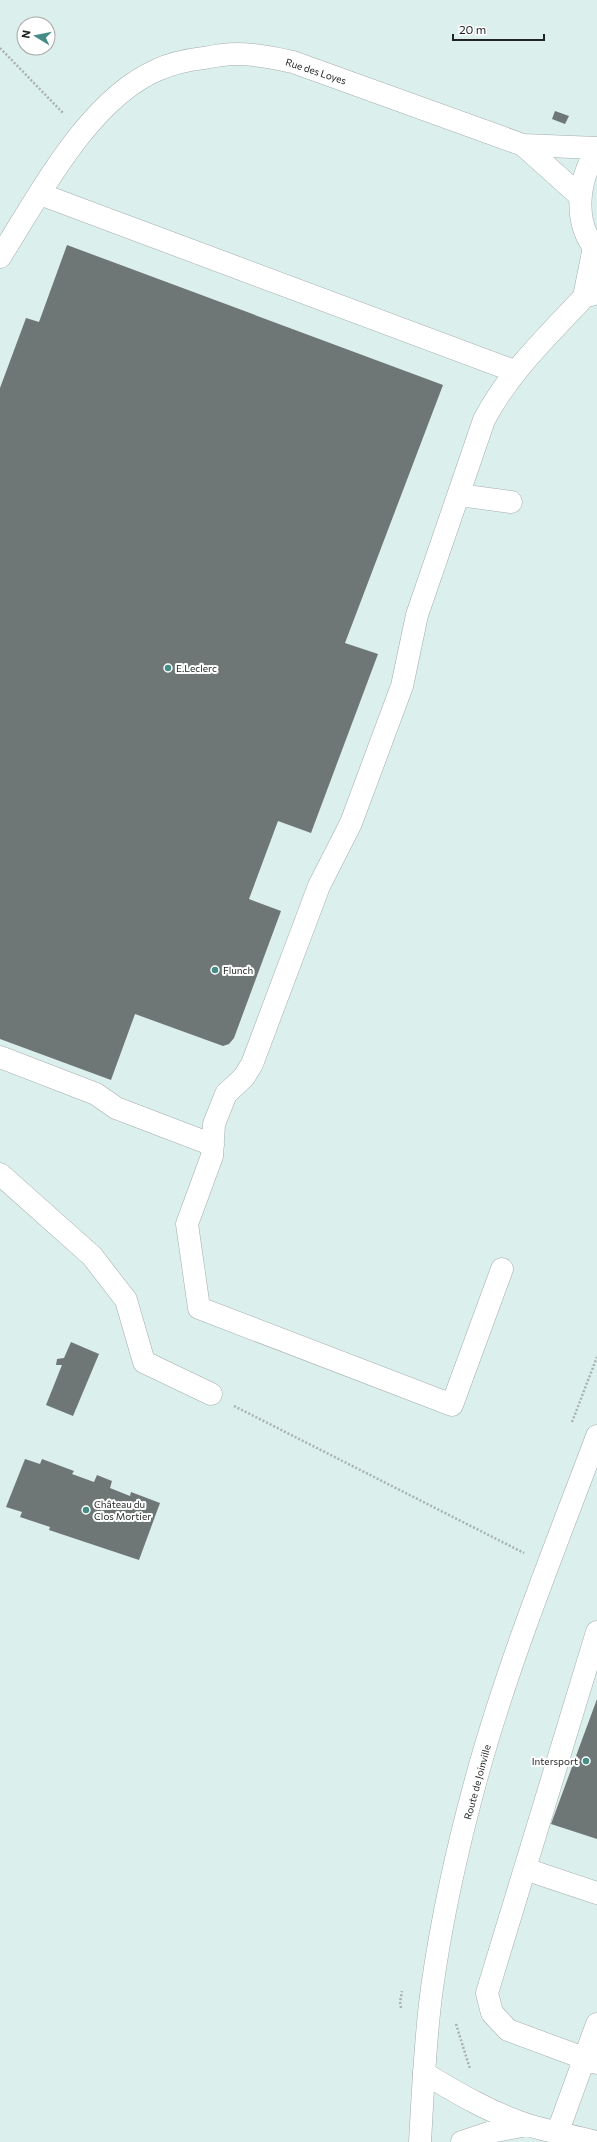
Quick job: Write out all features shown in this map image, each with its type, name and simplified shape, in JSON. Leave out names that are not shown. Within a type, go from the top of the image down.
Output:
[{"type":"street","name":"Rue des Loyes","points":[[0,257],[82,132],[107,104],[132,84],[156,70],[181,62],[235,54],[262,56],[293,62],[523,145]]},
{"type":"street","points":[[502,1269],[452,1405],[199,1308],[187,1224],[212,1156],[214,1124],[226,1094],[244,1077],[252,1064],[319,886],[351,822],[402,686],[417,615],[440,544],[459,495],[484,420],[495,398],[514,371],[591,295],[595,249],[586,231],[581,214],[580,196],[583,179],[597,149],[523,145]]},
{"type":"street","points":[[523,145],[580,196]]},
{"type":"street","points":[[40,194],[514,371]]},
{"type":"street","points":[[459,495],[511,502]]},
{"type":"street","points":[[0,1057],[96,1094],[116,1108],[213,1145]]},
{"type":"street","points":[[0,1174],[92,1256],[126,1300],[144,1362],[211,1394]]},
{"type":"street","name":"Route de Joinville","points":[[420,2142],[424,2073],[433,1986],[453,1874],[477,1776],[510,1671],[597,1436]]},
{"type":"street","points":[[591,2061],[508,2030],[492,2013],[487,1993],[597,1632]]},
{"type":"street","points":[[525,1869],[597,1893]]},
{"type":"street","points":[[558,2131],[591,2061],[597,2024]]},
{"type":"street","points":[[424,2073],[468,2099],[528,2125],[558,2131],[596,2142]]},
{"type":"street","points":[[462,2142],[495,2131],[528,2125]]},
{"type":"path","points":[[0,48],[82,132]]},
{"type":"path","points":[[211,1394],[549,1566]]},
{"type":"path","points":[[456,2025],[471,2070],[476,2074]]},
{"type":"shaded area","points":[[0,0],[597,0],[597,2142],[0,2142]]},
{"type":"building","points":[[555,111],[569,116],[565,124],[552,119]]},
{"type":"building","name":"E.Leclerc","points":[[67,245],[443,385],[345,643],[378,654],[311,833],[278,821],[249,899],[281,911],[234,1038],[229,1044],[223,1046],[135,1014],[111,1080],[0,1039],[0,388],[26,318],[39,322]]},
{"type":"building","points":[[71,1342],[99,1354],[73,1416],[46,1405],[62,1365],[56,1365],[57,1359],[64,1358]]},
{"type":"building","name":"Château du Clos Mortier","points":[[25,1459],[40,1464],[42,1459],[74,1471],[72,1474],[94,1482],[97,1475],[112,1481],[110,1488],[130,1496],[131,1492],[160,1503],[139,1560],[49,1530],[50,1527],[20,1517],[22,1512],[6,1507]]},
{"type":"building","name":"Intersport","points":[[597,1699],[597,1839],[551,1824]]},
{"type":"place","name":"E.Leclerc","points":[[168,668]]},
{"type":"place","name":"Flunch","points":[[215,970]]},
{"type":"place","name":"Château du Clos Mortier","points":[[86,1510]]},
{"type":"place","name":"Intersport","points":[[586,1761]]}]
